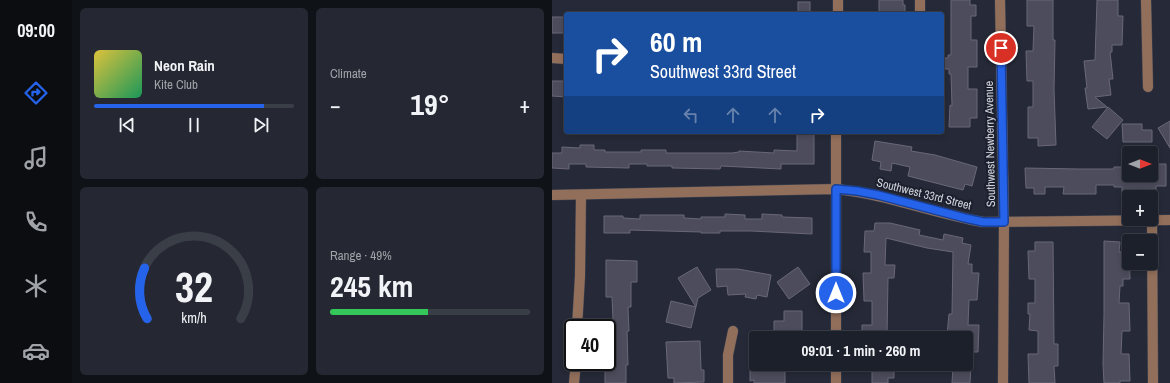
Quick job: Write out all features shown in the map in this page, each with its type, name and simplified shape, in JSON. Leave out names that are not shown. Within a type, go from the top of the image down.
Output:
[{"type":"street","points":[[838,0],[838,12]]},
{"type":"street","points":[[920,0],[920,12]]},
{"type":"street","name":"Southwest Newberry Avenue","points":[[1000,0],[1004,222],[1003,383]]},
{"type":"street","points":[[1146,0],[1148,87]]},
{"type":"street","points":[[552,58],[564,59]]},
{"type":"street","points":[[836,134],[836,331]]},
{"type":"street","name":"Southwest 33rd Street","points":[[552,195],[836,189],[878,195],[983,222],[1122,220]]},
{"type":"street","points":[[578,319],[581,195]]},
{"type":"street","name":"Southwest 33rd Street","points":[[1158,220],[1170,220]]},
{"type":"street","points":[[1152,226],[1153,383]]},
{"type":"street","points":[[728,383],[728,355],[733,331]]},
{"type":"street","points":[[574,383],[575,371]]},
{"type":"street","points":[[836,371],[836,383]]},
{"type":"building","points":[[879,0],[903,0],[903,5],[905,5],[905,12],[879,12]]},
{"type":"building","points":[[951,0],[970,0],[970,5],[976,5],[976,16],[971,16],[971,40],[977,40],[977,67],[968,67],[968,89],[977,89],[977,118],[970,118],[970,127],[949,127],[950,105],[952,106],[951,74],[949,74],[949,69],[944,69],[944,58],[948,58],[948,55],[951,55]]},
{"type":"building","points":[[1027,0],[1053,0],[1056,145],[1038,146],[1038,138],[1028,138],[1028,107],[1033,107],[1033,81],[1027,81],[1026,51],[1033,51],[1034,26],[1027,26]]},
{"type":"building","points":[[1097,0],[1118,0],[1118,16],[1123,16],[1122,45],[1112,45],[1112,52],[1110,52],[1113,79],[1109,79],[1111,95],[1095,97],[1107,107],[1088,109],[1085,88],[1087,88],[1084,61],[1095,60]]},
{"type":"building","points":[[798,2],[810,2],[810,12],[798,12]]},
{"type":"building","points":[[552,17],[564,17],[564,33],[552,33]]},
{"type":"building","points":[[552,81],[564,81],[564,97],[552,96]]},
{"type":"building","points":[[1108,107],[1123,120],[1107,139],[1092,127]]},
{"type":"building","points":[[1170,121],[1170,148],[1158,128]]},
{"type":"building","points":[[1122,124],[1142,124],[1142,130],[1152,130],[1152,142],[1123,142]]},
{"type":"building","points":[[797,134],[814,134],[814,164],[781,164],[781,169],[721,166],[720,169],[672,168],[672,166],[647,166],[647,164],[629,164],[629,168],[586,167],[586,164],[569,164],[569,169],[552,168],[552,153],[562,153],[562,147],[580,148],[580,145],[594,145],[594,150],[605,150],[605,152],[666,150],[666,153],[732,153],[739,151],[774,153],[774,150],[797,151]]},
{"type":"building","points":[[875,141],[912,147],[911,151],[935,155],[977,167],[972,186],[965,184],[963,190],[908,176],[910,167],[892,163],[891,171],[880,169],[881,162],[872,160]]},
{"type":"building","points":[[1158,164],[1166,164],[1166,186],[1156,186],[1156,190],[1122,190],[1122,187],[1114,187],[1114,185],[1096,185],[1096,194],[1063,194],[1064,187],[1045,187],[1045,194],[1034,194],[1034,188],[1026,188],[1025,168],[1114,169],[1114,167],[1122,167],[1122,182],[1158,182]]},
{"type":"building","points":[[725,214],[745,215],[745,219],[762,219],[762,214],[782,215],[782,217],[812,218],[812,234],[751,231],[720,231],[720,233],[701,233],[630,230],[630,233],[604,233],[604,216],[623,216],[623,218],[640,219],[640,215],[684,215],[684,218],[701,219],[701,217],[725,217]]},
{"type":"building","points":[[875,223],[890,223],[920,230],[919,235],[943,240],[944,234],[963,238],[962,243],[971,245],[968,264],[972,264],[972,273],[979,273],[977,300],[969,300],[968,325],[979,325],[978,352],[973,352],[973,331],[947,331],[949,314],[952,314],[953,252],[927,248],[886,238],[885,265],[895,265],[894,278],[888,278],[887,331],[862,331],[862,325],[872,325],[872,301],[864,301],[863,273],[871,273],[871,252],[864,252],[865,231],[874,231]]},
{"type":"building","points":[[1104,241],[1120,242],[1119,252],[1122,252],[1122,270],[1130,270],[1130,279],[1123,279],[1123,286],[1120,286],[1119,303],[1129,303],[1130,331],[1122,331],[1121,354],[1129,354],[1130,381],[1120,381],[1120,383],[1104,383]]},
{"type":"building","points":[[1035,242],[1053,242],[1054,344],[1058,344],[1058,366],[1054,366],[1055,383],[1029,383],[1028,354],[1038,354],[1038,331],[1029,330],[1030,314],[1028,314],[1028,303],[1035,303],[1035,279],[1029,279],[1028,251],[1035,251]]},
{"type":"building","points":[[606,260],[637,261],[637,282],[631,282],[631,307],[628,307],[629,331],[627,331],[628,365],[626,365],[626,383],[605,383],[605,371],[616,371],[616,319],[613,319],[612,297],[606,297]]},
{"type":"building","points":[[697,267],[711,290],[698,298],[696,307],[678,278]]},
{"type":"building","points":[[798,267],[810,284],[789,299],[777,282]]},
{"type":"building","points":[[716,269],[738,269],[771,275],[767,297],[757,295],[756,299],[745,297],[746,294],[728,295],[727,286],[717,287]]},
{"type":"building","points":[[671,301],[696,307],[691,328],[666,322]]},
{"type":"building","points":[[784,311],[802,311],[802,331],[774,331],[774,321],[784,321]]},
{"type":"building","points":[[700,341],[701,370],[704,370],[704,382],[674,383],[674,378],[668,378],[666,342]]},
{"type":"building","points":[[750,371],[785,371],[785,383],[754,383],[754,380],[750,381]]},
{"type":"building","points":[[872,371],[894,371],[894,378],[888,378],[888,383],[872,383]]},
{"type":"building","points":[[953,371],[971,371],[970,383],[952,383]]},
{"type":"route","points":[[836,293],[836,189],[878,195],[983,222],[1004,222],[1001,48]]}]
